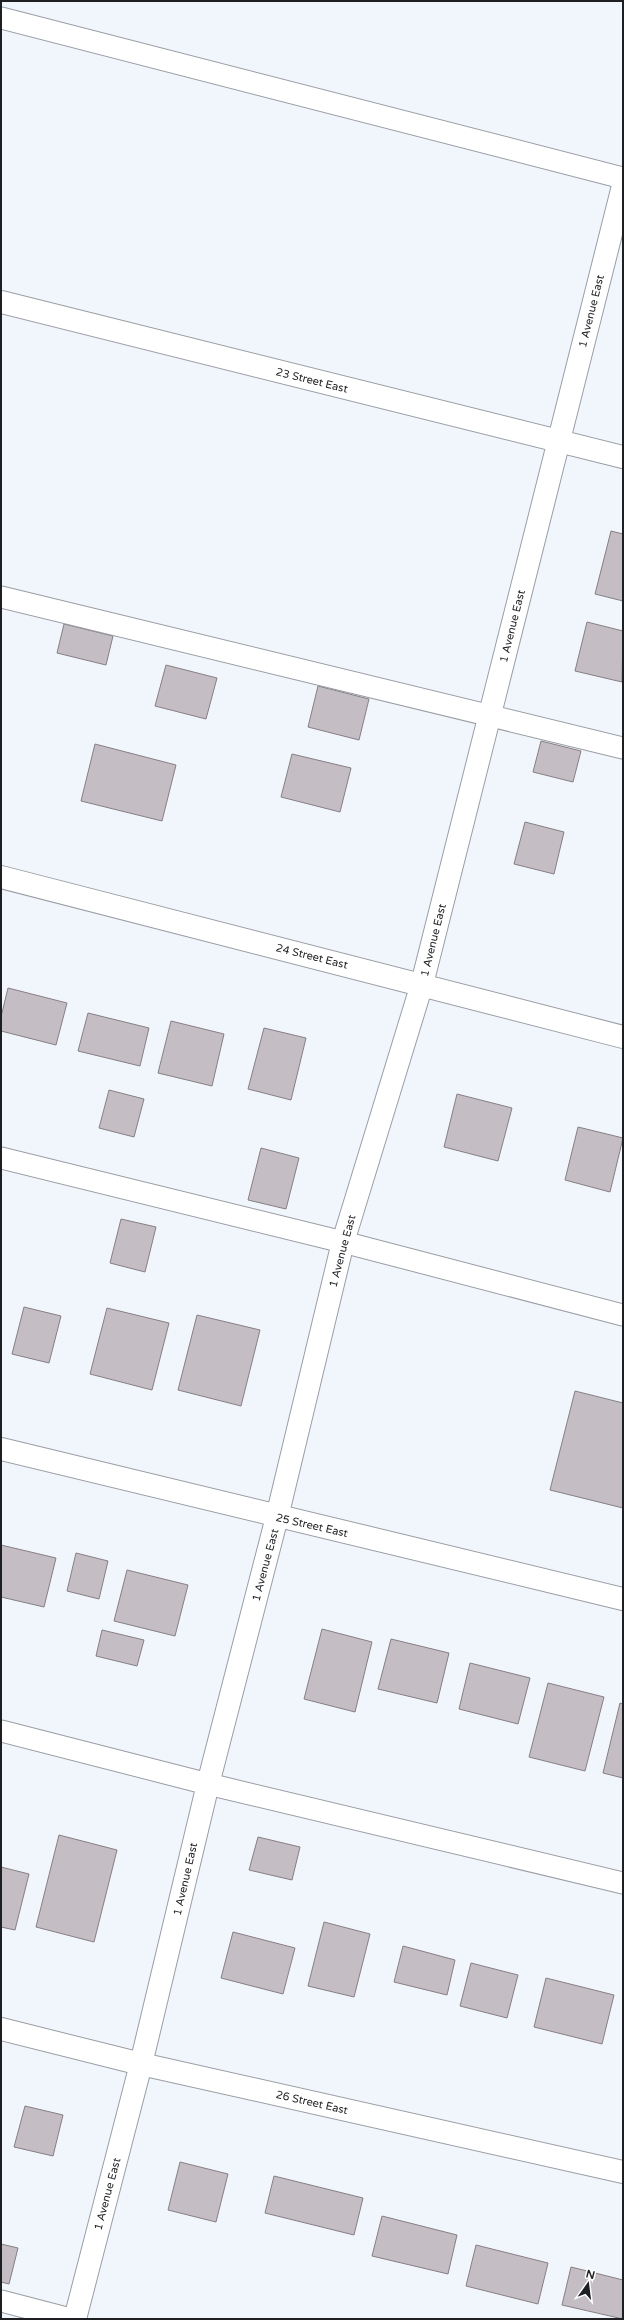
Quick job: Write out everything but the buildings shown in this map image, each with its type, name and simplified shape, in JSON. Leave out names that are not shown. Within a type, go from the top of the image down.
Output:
[{"type":"street","name":"1 Avenue East","points":[[75,2319],[141,2064],[208,1784],[277,1517],[343,1242],[422,984],[623,186]]},
{"type":"street","name":"23 Street East","points":[[1,302],[623,457]]},
{"type":"street","name":"24 Street East","points":[[1,877],[422,984],[623,1037]]},
{"type":"street","name":"25 Street East","points":[[1,1449],[277,1517],[623,1599]]},
{"type":"street","name":"26 Street East","points":[[1,2029],[141,2064],[623,2172]]},
{"type":"lane","points":[[1,18],[623,178]]},
{"type":"lane","points":[[1,597],[623,748]]},
{"type":"lane","points":[[1,1158],[343,1242],[623,1315]]},
{"type":"lane","points":[[1,1731],[208,1784],[623,1883]]},
{"type":"lane","points":[[1,2301],[70,2319]]}]
